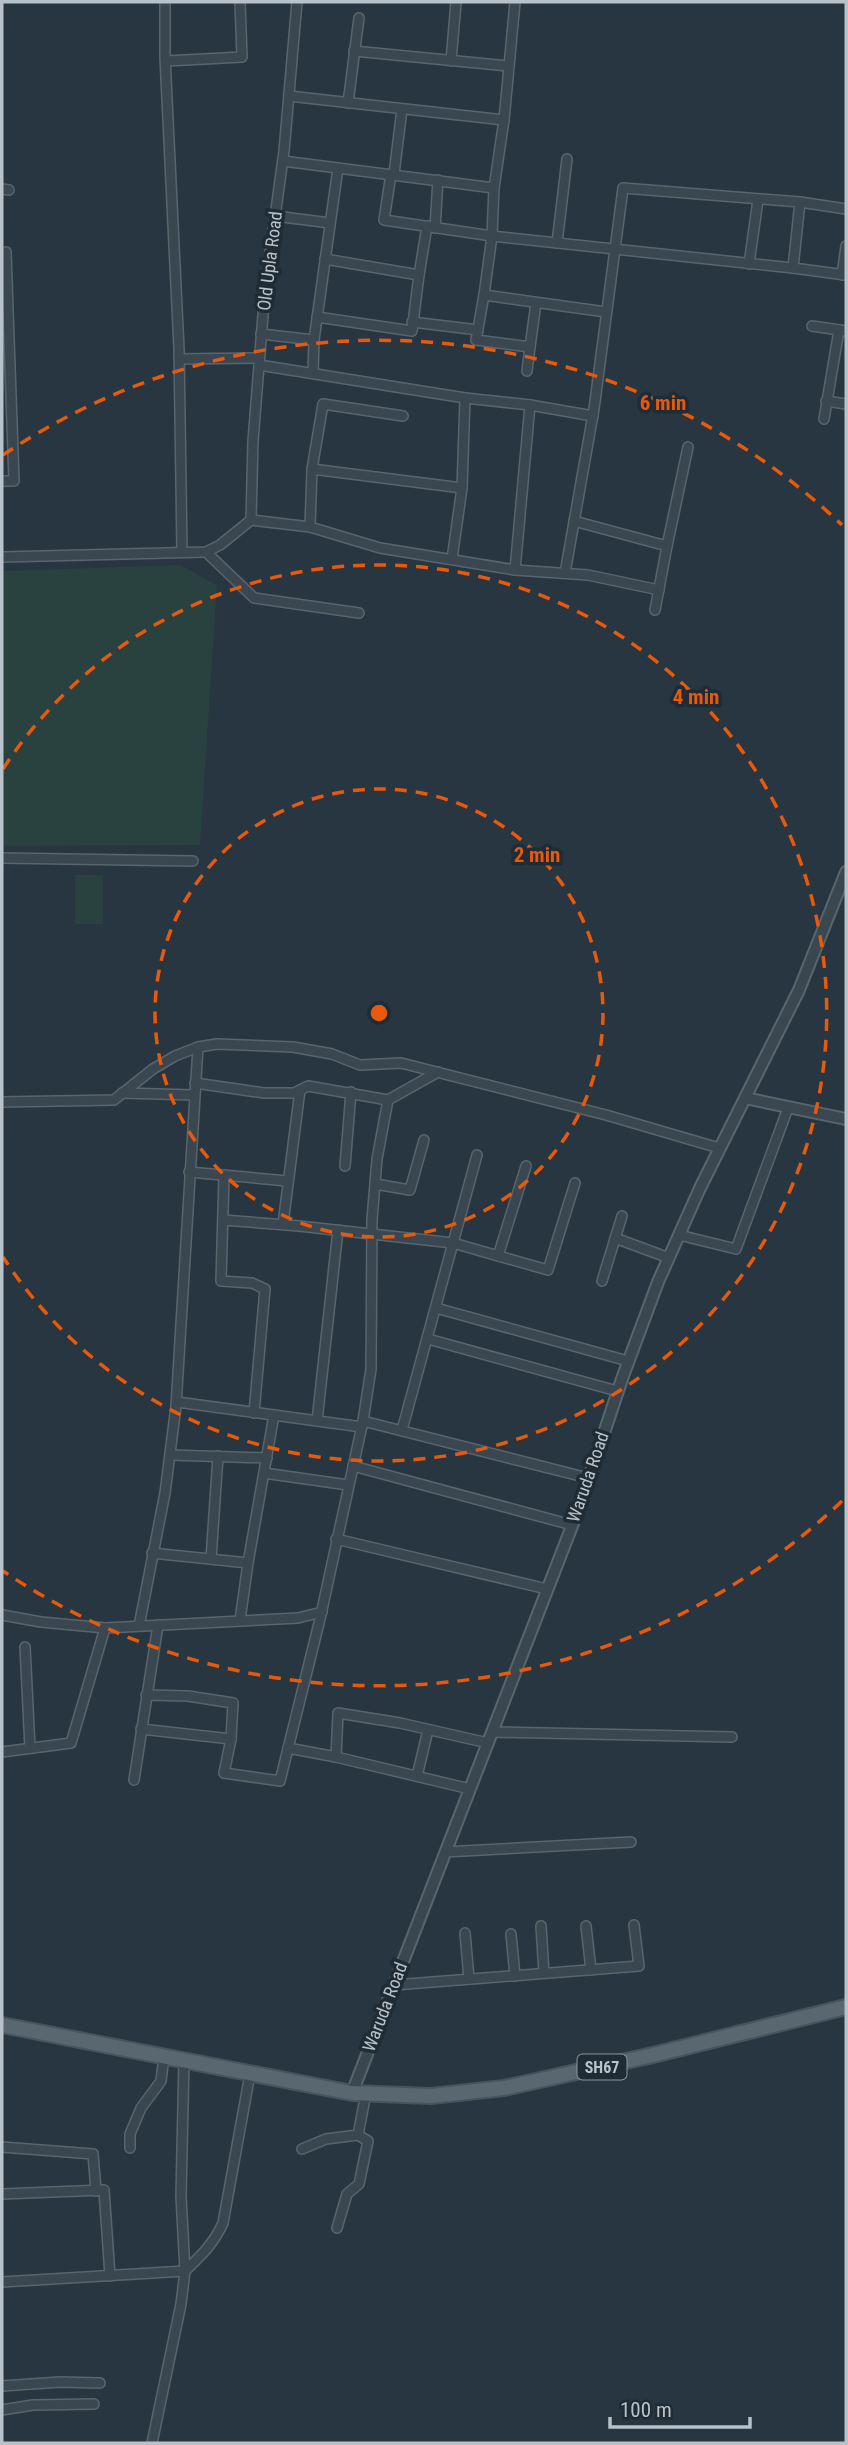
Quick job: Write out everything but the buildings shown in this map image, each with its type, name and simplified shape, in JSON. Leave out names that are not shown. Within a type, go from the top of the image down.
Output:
[{"type":"main road","name":"SH67","points":[[2,2025],[359,2093],[431,2096],[504,2088],[653,2055],[846,2007]]},
{"type":"street","points":[[165,2],[179,359],[182,552]]},
{"type":"street","points":[[166,61],[242,57],[240,2]]},
{"type":"street","name":"Old Upla Road","points":[[251,520],[253,440],[261,334],[283,160],[297,2]]},
{"type":"street","points":[[451,61],[456,2]]},
{"type":"street","points":[[515,2],[504,120],[494,188],[492,236],[477,340],[530,347]]},
{"type":"street","points":[[348,103],[359,18]]},
{"type":"street","points":[[354,51],[509,66]]},
{"type":"street","points":[[289,96],[504,120]]},
{"type":"street","points":[[402,109],[384,220],[492,236],[844,275],[846,246]]},
{"type":"street","points":[[557,243],[567,159]]},
{"type":"street","points":[[283,160],[494,188]]},
{"type":"street","points":[[313,372],[314,340],[338,167]]},
{"type":"street","points":[[317,317],[412,331],[419,275],[431,227],[438,180]]},
{"type":"street","points":[[565,573],[593,416],[623,188],[800,202],[846,209]]},
{"type":"street","points":[[748,264],[758,200]]},
{"type":"street","points":[[793,268],[800,202]]},
{"type":"street","points":[[275,216],[330,223]]},
{"type":"street","points":[[2,481],[14,481],[6,252]]},
{"type":"street","points":[[325,259],[419,275]]},
{"type":"street","points":[[484,295],[606,312]]},
{"type":"street","points":[[527,371],[536,303]]},
{"type":"street","points":[[412,323],[478,330]]},
{"type":"street","points":[[812,326],[843,330],[824,419]]},
{"type":"street","points":[[261,334],[314,340]]},
{"type":"street","points":[[179,359],[259,361],[465,398],[530,405],[593,416]]},
{"type":"street","points":[[452,559],[462,488],[465,398]]},
{"type":"street","points":[[826,401],[846,404]]},
{"type":"street","points":[[310,527],[312,469],[323,404],[403,416]]},
{"type":"street","points":[[515,570],[530,405]]},
{"type":"street","points":[[654,610],[688,447]]},
{"type":"street","points":[[312,469],[462,488]]},
{"type":"street","points":[[2,557],[206,552],[220,545],[251,520],[310,527],[380,548],[515,570],[588,575],[659,590]]},
{"type":"street","points":[[574,521],[667,546]]},
{"type":"street","points":[[206,552],[254,598],[359,613]]},
{"type":"street","points":[[2,858],[193,861]]},
{"type":"street","name":"Waruda Road","points":[[359,2093],[394,1984],[572,1525],[628,1360],[669,1258],[719,1148],[799,990],[846,872]]},
{"type":"street","points":[[2,1102],[114,1100],[164,1063],[198,1047],[217,1044],[293,1047],[332,1054],[360,1065],[401,1063],[606,1115],[719,1148]]},
{"type":"street","points":[[139,1626],[165,1493],[177,1402],[198,1047]]},
{"type":"street","points":[[195,1083],[264,1093],[294,1093],[308,1086],[388,1100],[438,1072]]},
{"type":"street","points":[[283,1224],[300,1090]]},
{"type":"street","points":[[122,1093],[194,1095]]},
{"type":"street","points":[[345,1166],[351,1093]]},
{"type":"street","points":[[745,1098],[846,1119]]},
{"type":"street","points":[[146,1695],[188,1696],[233,1703],[231,1739],[223,1773],[280,1781],[321,1612],[362,1424],[371,1369],[375,1184],[388,1100]]},
{"type":"street","points":[[679,1235],[736,1250],[788,1108]]},
{"type":"street","points":[[375,1184],[410,1190],[424,1140]]},
{"type":"street","points":[[402,1430],[477,1155]]},
{"type":"street","points":[[498,1256],[526,1166]]},
{"type":"street","points":[[189,1172],[288,1181]]},
{"type":"street","points":[[224,1175],[221,1281],[252,1283],[265,1289],[254,1413]]},
{"type":"street","points":[[223,1220],[453,1243],[548,1270],[575,1183]]},
{"type":"street","points":[[602,1281],[622,1216]]},
{"type":"street","points":[[317,1421],[338,1230]]},
{"type":"street","points":[[615,1238],[669,1258]]},
{"type":"street","points":[[436,1308],[628,1360]]},
{"type":"street","points":[[428,1339],[617,1391]]},
{"type":"street","points":[[177,1402],[402,1430],[588,1478]]},
{"type":"street","points":[[240,1620],[274,1415]]},
{"type":"street","points":[[170,1455],[267,1458]]},
{"type":"street","points":[[211,1559],[218,1456]]},
{"type":"street","points":[[353,1466],[572,1525]]},
{"type":"street","points":[[264,1473],[348,1485]]},
{"type":"street","points":[[336,1539],[547,1590]]},
{"type":"street","points":[[152,1553],[248,1563]]},
{"type":"street","points":[[2,1615],[105,1628],[298,1618],[321,1612]]},
{"type":"street","points":[[134,1780],[158,1625]]},
{"type":"street","points":[[2,1752],[71,1743],[105,1628]]},
{"type":"street","points":[[25,1647],[30,1748]]},
{"type":"street","points":[[336,1756],[338,1713],[488,1743]]},
{"type":"street","points":[[141,1729],[231,1739]]},
{"type":"street","points":[[417,1776],[428,1730]]},
{"type":"street","points":[[492,1732],[732,1737]]},
{"type":"street","points":[[288,1748],[336,1756],[470,1789]]},
{"type":"street","points":[[445,1852],[631,1842]]},
{"type":"street","points":[[394,1984],[639,1966],[634,1925]]},
{"type":"street","points":[[541,1926],[544,1973]]},
{"type":"street","points":[[586,1926],[591,1970]]},
{"type":"street","points":[[465,1933],[469,1979]]},
{"type":"street","points":[[511,1934],[515,1976]]},
{"type":"street","points":[[130,2148],[130,2134],[141,2109],[161,2081],[164,2056]]},
{"type":"street","points":[[152,2443],[181,2304],[185,2271],[181,2196],[184,2060]]},
{"type":"street","points":[[2,2282],[185,2271],[216,2238],[222,2223],[250,2074]]},
{"type":"street","points":[[358,2135],[359,2093]]},
{"type":"street","points":[[302,2150],[326,2139],[358,2135],[368,2141],[359,2184],[348,2194],[337,2228]]},
{"type":"street","points":[[2,2147],[93,2154],[96,2190]]},
{"type":"street","points":[[2,2194],[104,2190],[110,2276]]},
{"type":"street","points":[[2,2386],[60,2382],[100,2383]]},
{"type":"street","points":[[2,2410],[33,2405],[94,2404]]},
{"type":"green space","points":[[180,565],[217,585],[200,845],[2,846],[2,571]]},
{"type":"green space","points":[[75,875],[103,875],[103,924],[75,924]]}]
